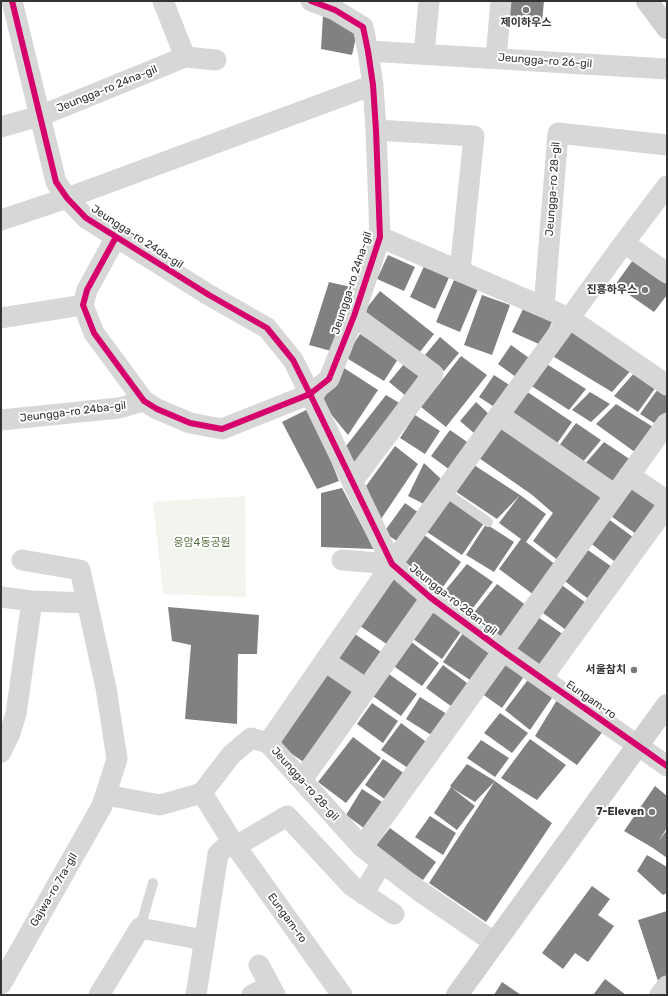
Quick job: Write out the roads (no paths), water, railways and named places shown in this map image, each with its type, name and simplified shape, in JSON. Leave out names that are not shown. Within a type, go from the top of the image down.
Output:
[{"type":"main road","points":[[647,1],[667,28]]},
{"type":"main road","points":[[457,995],[667,705]]},
{"type":"street","points":[[163,1],[185,57],[216,60]]},
{"type":"street","points":[[424,54],[429,1]]},
{"type":"street","points":[[496,58],[501,1]]},
{"type":"street","name":"Jeungga-ro 24da-gil","points":[[16,2],[40,116],[56,182],[67,198],[86,218],[209,295],[267,328],[293,360],[310,394]]},
{"type":"street","name":"Jeungga-ro 24na-gil","points":[[310,394],[329,379],[354,316],[380,237],[373,85],[368,51],[362,27],[335,10],[318,2]]},
{"type":"street","name":"Jeungga-ro 26-gil","points":[[368,51],[667,69]]},
{"type":"street","name":"Jeungga-ro 24na-gil","points":[[40,116],[185,57]]},
{"type":"street","points":[[1,220],[67,198],[373,85]]},
{"type":"street","points":[[1,127],[40,116]]},
{"type":"street","points":[[376,130],[474,136],[460,271]]},
{"type":"street","name":"Jeungga-ro 28-gil","points":[[544,307],[558,133],[667,145]]},
{"type":"street","name":"Jeungga-ro 28-gil","points":[[495,943],[418,890],[362,847],[268,744],[444,491],[569,318],[667,186]]},
{"type":"street","points":[[1,318],[83,305],[87,290],[116,237]]},
{"type":"street","points":[[380,237],[569,318],[667,385]]},
{"type":"street","points":[[624,243],[667,273]]},
{"type":"street","name":"Jeungga-ro 24ba-gil","points":[[83,305],[94,333],[144,401],[157,409],[190,423],[222,429],[310,394]]},
{"type":"street","name":"Jeungga-ro 24na-gil","points":[[352,482],[433,374],[354,316]]},
{"type":"street","points":[[310,394],[392,564]]},
{"type":"street","name":"Jeungga-ro 24ba-gil","points":[[1,420],[119,408],[144,401]]},
{"type":"street","points":[[499,415],[615,495]]},
{"type":"street","name":"Jeungga-ro 28an-gil","points":[[362,847],[667,423]]},
{"type":"street","points":[[629,475],[667,501]]},
{"type":"street","points":[[542,678],[667,506]]},
{"type":"street","name":"Gajwa-ro 7ra-gil","points":[[1,984],[102,806],[117,759],[106,688],[80,570],[22,560]]},
{"type":"street","points":[[342,560],[392,564]]},
{"type":"street","name":"Jeungga-ro 28an-gil","points":[[392,564],[431,598],[503,651]]},
{"type":"street","points":[[1,597],[32,601],[87,603]]},
{"type":"street","name":"Jeungga-ro 28an-gil","points":[[302,780],[431,598]]},
{"type":"street","points":[[1,752],[16,714],[32,601]]},
{"type":"street","name":"Eungam-ro","points":[[503,651],[667,766]]},
{"type":"street","points":[[325,661],[366,689]]},
{"type":"street","points":[[106,795],[160,806],[202,793],[231,755],[251,738],[268,744]]},
{"type":"street","name":"Eungam-ro","points":[[202,793],[234,844],[342,995]]},
{"type":"street","points":[[196,995],[218,854],[287,816],[352,886],[394,914]]},
{"type":"street","points":[[363,894],[382,863]]},
{"type":"street","points":[[99,995],[140,928],[204,940]]},
{"type":"street","points":[[252,995],[272,990],[259,965]]},
{"type":"street","points":[[660,995],[667,986]]},
{"type":"lane","points":[[444,491],[488,522]]},
{"type":"lane","points":[[140,928],[153,884]]},
{"type":"place","name":"제이하우스","points":[[526,10]]},
{"type":"place","name":"진흥하우스","points":[[645,290]]},
{"type":"place","name":"서울참치","points":[[634,670]]},
{"type":"place","name":"7-Eleven","points":[[652,812]]},
{"type":"park label","name":"응암4동공원","points":[[202,543]]}]
